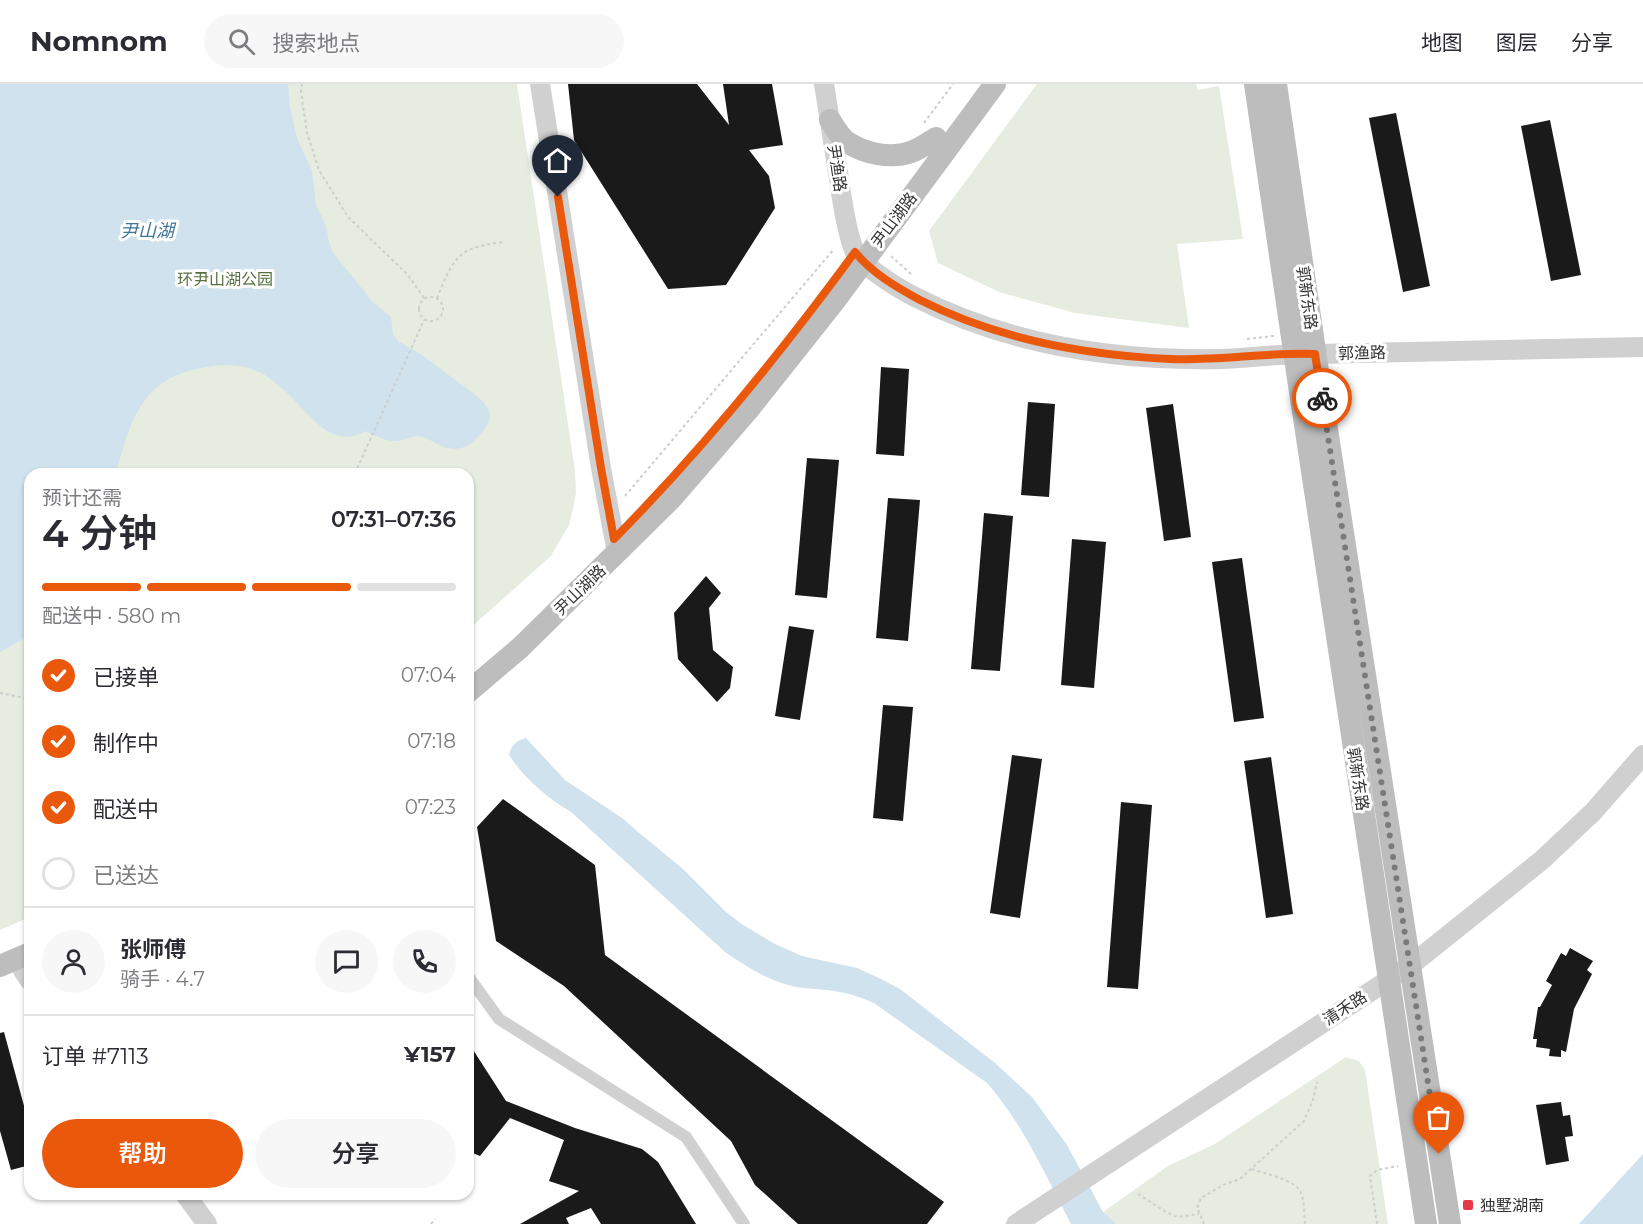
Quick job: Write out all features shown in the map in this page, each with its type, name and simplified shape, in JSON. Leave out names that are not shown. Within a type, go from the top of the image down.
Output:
[{"type":"main road","name":"尹山湖路","points":[[474,687],[520,647],[615,546],[738,402],[824,294],[856,249],[929,133],[976,84]]},
{"type":"main road","name":"尹山湖路","points":[[856,249],[876,243],[995,84]]},
{"type":"main road","name":"郭新东路","points":[[1255,84],[1411,965],[1450,1224]]},
{"type":"main road","name":"郭新东路","points":[[1276,84],[1300,347],[1426,1224]]},
{"type":"main road","points":[[830,120],[846,142],[861,150],[879,155],[898,156],[913,152],[929,133]]},
{"type":"main road","name":"尹山湖路","points":[[474,669],[615,546]]},
{"type":"main road","points":[[0,981],[22,967]]},
{"type":"street","points":[[540,84],[615,546]]},
{"type":"street","name":"尹渔路","points":[[824,84],[844,209],[856,249]]},
{"type":"street","name":"郭渔路","points":[[856,249],[899,289],[944,312],[992,330],[1039,342],[1101,353],[1170,359],[1223,359],[1300,347],[1643,347]]},
{"type":"street","name":"清禾路","points":[[1016,1224],[1411,965],[1542,860],[1593,812],[1643,755]]},
{"type":"street","points":[[474,984],[499,1019],[687,1137],[744,1224]]},
{"type":"street","points":[[189,1200],[207,1224]]},
{"type":"path","points":[[302,84],[301,92],[307,133],[319,170],[348,217],[408,276],[424,298]]},
{"type":"path","points":[[929,133],[953,84]]},
{"type":"path","points":[[437,298],[452,266],[460,255],[469,249],[503,242]]},
{"type":"path","points":[[876,243],[917,277]]},
{"type":"path","points":[[609,514],[807,281],[856,249]]},
{"type":"path","points":[[428,296],[437,298],[442,304],[443,313],[437,320],[424,320],[421,317],[418,309],[424,298],[428,296]]},
{"type":"path","points":[[357,468],[424,320]]},
{"type":"path","points":[[1245,339],[1300,347]]},
{"type":"path","points":[[0,693],[24,698]]},
{"type":"path","points":[[1204,1224],[1197,1208],[1201,1198],[1223,1185],[1240,1179],[1304,1121],[1313,1100],[1317,1082]]},
{"type":"path","points":[[1377,1224],[1370,1176],[1377,1170],[1401,1166]]},
{"type":"path","points":[[1252,1169],[1290,1182],[1300,1190],[1305,1224]]},
{"type":"path","points":[[1138,1194],[1177,1217],[1199,1214]]},
{"type":"path","points":[[431,1224],[435,1219]]},
{"type":"green space","name":"环尹山湖公园","points":[[0,84],[517,84],[575,471],[576,493],[569,525],[551,556],[474,625],[474,468],[24,468],[24,920],[0,930]]},
{"type":"green space","points":[[1037,84],[1196,84],[1198,90],[1219,86],[1243,239],[1177,244],[1189,328],[1075,313],[999,292],[938,263],[929,231]]},
{"type":"green space","points":[[1346,1057],[1359,1061],[1365,1070],[1388,1224],[1117,1224],[1103,1212],[1168,1166],[1213,1145]]},
{"type":"water","name":"尹山湖","points":[[0,84],[288,84],[290,107],[297,138],[312,171],[316,205],[326,226],[333,253],[372,301],[391,317],[393,334],[398,341],[422,355],[478,397],[490,413],[489,421],[473,442],[456,449],[441,446],[419,436],[392,441],[365,431],[354,436],[343,437],[325,429],[276,383],[251,369],[230,365],[207,367],[185,372],[167,380],[154,390],[134,418],[118,468],[24,468],[24,638],[0,652]]},
{"type":"water","points":[[526,738],[565,780],[622,818],[683,869],[740,923],[773,943],[802,956],[857,968],[900,989],[995,1063],[1032,1097],[1067,1145],[1103,1212],[1117,1224],[1071,1224],[1023,1133],[987,1083],[874,1003],[844,993],[796,987],[777,982],[725,952],[571,812],[545,794],[529,779],[509,755],[514,744]]},
{"type":"water","points":[[1643,1154],[1643,1224],[1579,1224]]},
{"type":"building","points":[[568,84],[697,84],[729,125],[723,84],[772,84],[783,145],[749,150],[769,176],[775,208],[726,285],[668,289],[574,140]]},
{"type":"building","points":[[1396,113],[1430,286],[1403,292],[1369,118]]},
{"type":"building","points":[[1550,120],[1581,275],[1551,281],[1521,126]]},
{"type":"building","points":[[881,367],[909,369],[904,456],[876,454]]},
{"type":"building","points":[[1028,402],[1055,404],[1049,497],[1021,495]]},
{"type":"building","points":[[1173,404],[1191,537],[1164,541],[1146,408]]},
{"type":"building","points":[[807,458],[839,460],[827,598],[795,595]]},
{"type":"building","points":[[888,498],[920,500],[908,641],[876,638]]},
{"type":"building","points":[[984,513],[1013,516],[1000,671],[971,669]]},
{"type":"building","points":[[1072,539],[1106,542],[1094,688],[1061,685]]},
{"type":"building","points":[[1242,558],[1264,718],[1234,722],[1212,562]]},
{"type":"building","points":[[706,576],[721,593],[709,608],[713,650],[733,667],[730,688],[717,702],[678,659],[674,613]]},
{"type":"building","points":[[789,626],[814,630],[800,720],[775,716]]},
{"type":"building","points":[[883,705],[913,707],[903,821],[873,818]]},
{"type":"building","points":[[1012,755],[1042,759],[1020,918],[990,913]]},
{"type":"building","points":[[1271,757],[1293,914],[1266,918],[1244,761]]},
{"type":"building","points":[[503,799],[595,865],[605,955],[944,1202],[927,1224],[798,1224],[755,1185],[731,1141],[564,986],[496,941],[477,827]]},
{"type":"building","points":[[1121,802],[1152,805],[1138,989],[1107,987]]},
{"type":"building","points":[[1570,948],[1593,961],[1587,970],[1592,974],[1574,1009],[1566,1052],[1561,1050],[1561,1057],[1549,1056],[1550,1049],[1536,1047],[1537,1039],[1533,1039],[1538,1007],[1552,985],[1546,981],[1561,953],[1566,956]]},
{"type":"building","points":[[4,1032],[24,1106],[24,1167],[11,1170],[0,1131],[0,1033]]},
{"type":"building","points":[[474,1051],[506,1101],[575,1128],[642,1149],[658,1162],[696,1224],[601,1224],[591,1208],[566,1218],[569,1224],[520,1224],[579,1191],[549,1181],[564,1140],[510,1118],[480,1156],[474,1154]]},
{"type":"building","points":[[1561,1102],[1563,1116],[1570,1115],[1573,1136],[1565,1137],[1569,1161],[1546,1165],[1536,1105]]},
{"type":"way so far","points":[[1322,398],[1439,1154]]},
{"type":"place","name":"独墅湖南","points":[[1468,1205]]},
{"type":"route","points":[[558,197],[614,539],[662,490],[738,402],[855,252],[863,262],[899,289],[944,312],[992,330],[1039,342],[1101,353],[1170,359],[1223,359],[1294,353],[1315,354],[1322,398]]}]
